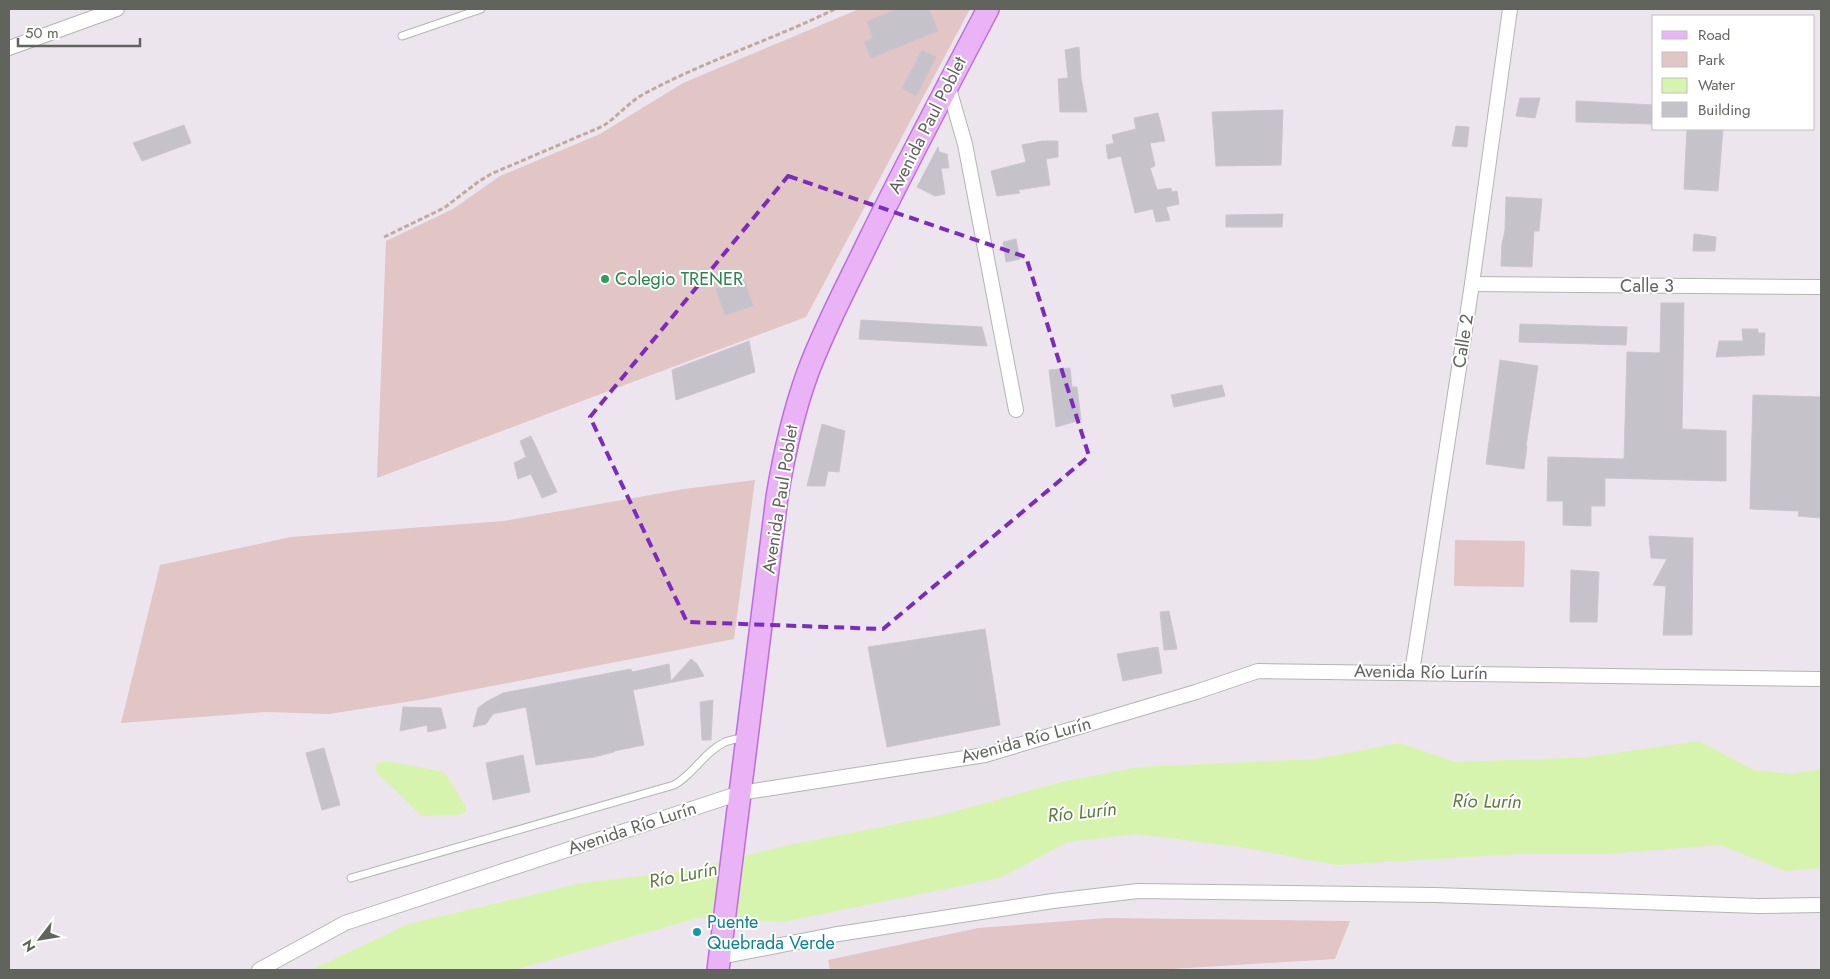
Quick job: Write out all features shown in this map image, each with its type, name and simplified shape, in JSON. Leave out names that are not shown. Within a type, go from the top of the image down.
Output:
[{"type":"main road","name":"Avenida Paul Poblet","points":[[720,956],[777,497],[784,453],[794,413],[808,371],[826,329],[900,177],[988,9]]},
{"type":"street","points":[[9,48],[117,9]]},
{"type":"street","name":"Calle 2","points":[[1412,672],[1472,284],[1510,9]]},
{"type":"street","points":[[948,85],[964,144],[1016,410]]},
{"type":"street","name":"Calle 3","points":[[1472,284],[1821,287]]},
{"type":"street","name":"Avenida Río Lurín","points":[[259,970],[345,923],[738,802],[985,755],[1196,692],[1258,671],[1821,679]]},
{"type":"street","points":[[720,956],[832,935],[1053,901],[1138,891],[1435,895],[1758,906],[1821,905]]},
{"type":"lane","points":[[402,36],[481,9]]},
{"type":"lane","points":[[351,878],[674,785],[682,781],[718,746],[747,736]]},
{"type":"path","points":[[384,237],[444,208],[491,174],[603,126],[617,117],[640,97],[674,79],[807,23],[835,9]]},
{"type":"highlighted area","points":[[788,176],[1026,257],[1089,456],[883,629],[687,622],[590,417]]},
{"type":"green space","name":"Colegio TRENER","points":[[859,9],[970,9],[806,317],[377,478],[386,241],[453,209],[500,176],[600,134],[683,83]]},
{"type":"green space","points":[[755,480],[734,639],[425,699],[329,714],[265,712],[121,723],[160,565],[291,537],[504,521],[684,489]]},
{"type":"green space","points":[[1455,540],[1525,541],[1524,587],[1454,586]]},
{"type":"green space","points":[[1106,918],[1350,921],[1335,959],[1155,970],[830,970],[828,960],[978,928]]},
{"type":"water","name":"Río Lurín","points":[[1699,741],[1754,770],[1791,774],[1821,769],[1821,868],[1785,871],[1720,845],[1607,854],[1518,854],[1336,865],[1240,847],[1136,834],[1068,842],[1000,878],[783,922],[698,918],[514,970],[311,970],[408,924],[582,883],[685,871],[788,845],[942,815],[1061,782],[1138,767],[1317,759],[1400,743],[1456,762],[1588,757]]},
{"type":"water","points":[[385,761],[445,773],[465,805],[466,812],[459,815],[422,816],[376,772],[376,764]]},
{"type":"building","points":[[899,9],[929,9],[938,31],[871,58],[864,42],[873,38],[867,21]]},
{"type":"building","points":[[1079,47],[1081,77],[1087,112],[1060,112],[1058,79],[1068,78],[1065,50]]},
{"type":"building","points":[[922,50],[936,57],[916,96],[902,88]]},
{"type":"building","points":[[1520,98],[1540,98],[1535,118],[1516,116]]},
{"type":"building","points":[[1576,101],[1652,105],[1652,124],[1576,122]]},
{"type":"building","points":[[1283,110],[1281,165],[1216,166],[1212,112]]},
{"type":"building","points":[[1158,113],[1165,141],[1150,143],[1155,166],[1150,168],[1157,190],[1171,188],[1172,192],[1177,191],[1179,204],[1166,207],[1170,220],[1156,222],[1153,209],[1135,213],[1121,156],[1108,159],[1106,145],[1114,143],[1112,135],[1136,129],[1134,118]]},
{"type":"building","points":[[184,125],[191,143],[142,161],[133,143]]},
{"type":"building","points":[[1456,126],[1469,127],[1467,147],[1452,146]]},
{"type":"building","points":[[1687,130],[1723,130],[1718,191],[1684,189]]},
{"type":"building","points":[[1042,141],[1058,141],[1058,157],[1046,159],[1050,185],[1018,190],[1020,193],[997,196],[991,171],[1026,162],[1022,145]]},
{"type":"building","points":[[938,147],[939,152],[947,154],[949,168],[941,168],[945,194],[935,196],[917,187]]},
{"type":"building","points":[[1506,197],[1542,199],[1539,231],[1534,231],[1532,267],[1501,266]]},
{"type":"building","points":[[1283,214],[1282,227],[1226,227],[1226,215]]},
{"type":"building","points":[[1694,234],[1716,237],[1715,251],[1693,251]]},
{"type":"building","points":[[1016,239],[1020,259],[1006,262],[1003,242]]},
{"type":"building","points":[[744,279],[753,306],[725,315],[716,289]]},
{"type":"building","points":[[1661,303],[1684,303],[1682,429],[1726,431],[1726,481],[1605,478],[1605,506],[1591,506],[1591,526],[1563,525],[1563,501],[1547,501],[1548,457],[1624,459],[1627,352],[1660,353]]},
{"type":"building","points":[[861,320],[982,327],[987,346],[859,339]]},
{"type":"building","points":[[1520,324],[1627,327],[1626,345],[1519,342]]},
{"type":"building","points":[[1742,329],[1758,329],[1758,333],[1765,333],[1764,355],[1716,357],[1719,341],[1743,341]]},
{"type":"building","points":[[749,341],[755,372],[676,400],[672,370]]},
{"type":"building","points":[[1500,360],[1538,366],[1524,469],[1486,464]]},
{"type":"building","points":[[1070,368],[1072,387],[1077,387],[1081,420],[1056,427],[1049,370]]},
{"type":"building","points":[[1222,385],[1225,396],[1174,407],[1171,395]]},
{"type":"building","points":[[1753,395],[1821,397],[1821,518],[1798,516],[1799,511],[1750,509]]},
{"type":"building","points":[[822,424],[845,431],[839,472],[828,471],[825,486],[807,486]]},
{"type":"building","points":[[531,436],[557,492],[542,498],[531,474],[518,479],[514,463],[526,457],[520,441]]},
{"type":"building","points":[[1649,536],[1693,538],[1692,635],[1663,635],[1666,586],[1653,585],[1667,559],[1651,558]]},
{"type":"building","points":[[1571,570],[1599,572],[1597,622],[1570,622]]},
{"type":"building","points":[[1169,611],[1177,649],[1164,650],[1160,612]]},
{"type":"building","points":[[985,629],[1000,725],[887,747],[868,647]]},
{"type":"building","points":[[1158,647],[1162,673],[1123,681],[1117,654]]},
{"type":"building","points":[[691,659],[697,664],[704,676],[633,690],[644,745],[594,757],[536,765],[526,707],[493,714],[486,724],[473,727],[478,708],[503,693],[631,669],[632,672],[669,664],[671,681]]},
{"type":"building","points":[[713,700],[711,740],[702,740],[700,702]]},
{"type":"building","points":[[403,707],[441,708],[446,728],[428,732],[427,725],[400,731]]},
{"type":"building","points":[[324,748],[340,805],[322,810],[306,753]]},
{"type":"building","points":[[523,755],[530,792],[493,800],[486,763]]},
{"type":"place","name":"Colegio TRENER","points":[[605,279]]},
{"type":"place","name":"Puente Quebrada Verde","points":[[697,932]]}]
